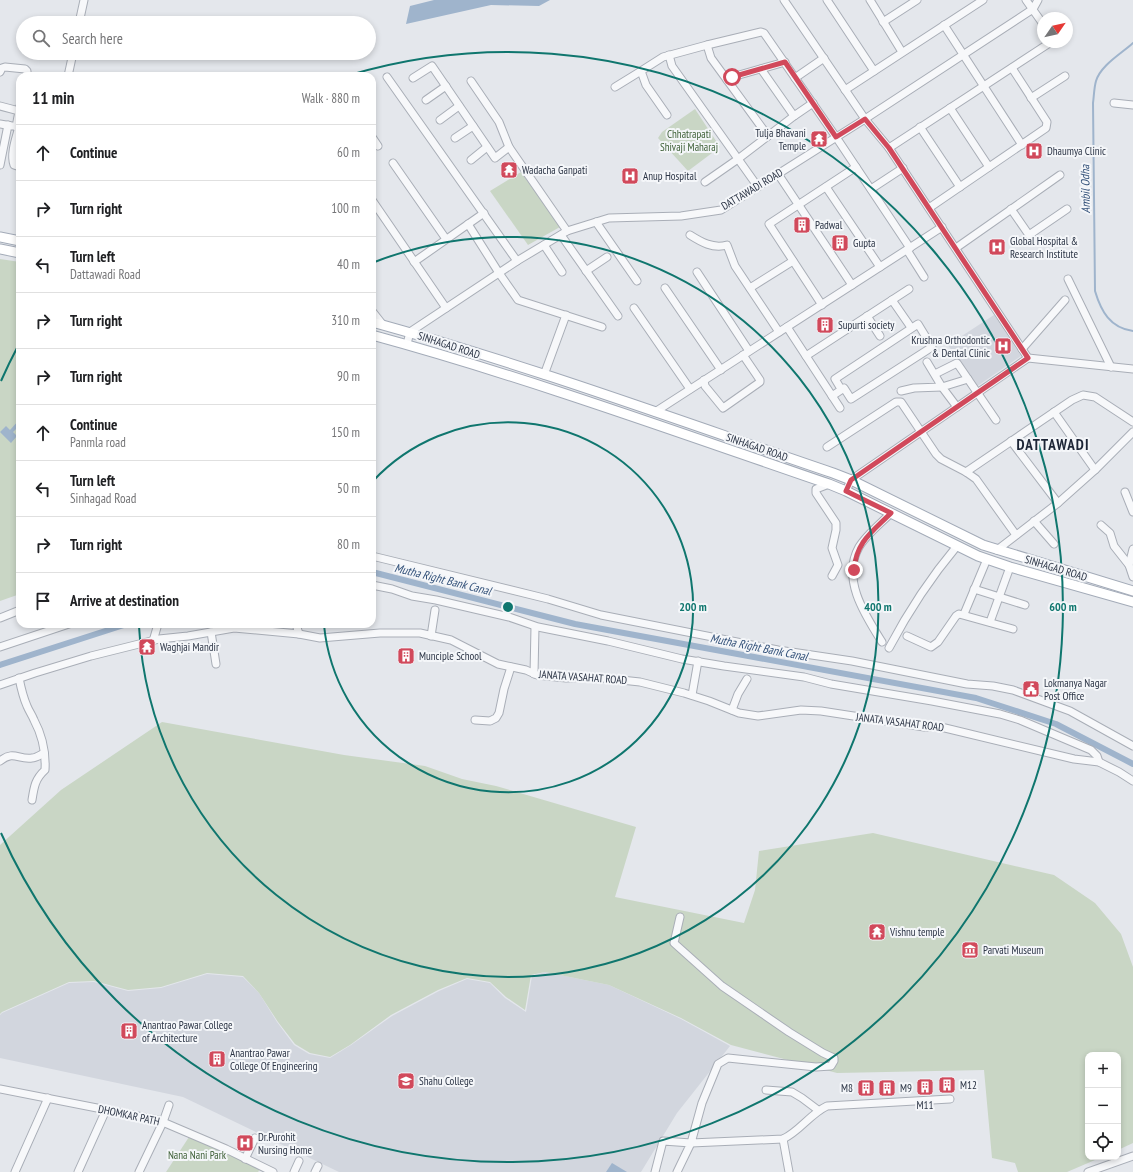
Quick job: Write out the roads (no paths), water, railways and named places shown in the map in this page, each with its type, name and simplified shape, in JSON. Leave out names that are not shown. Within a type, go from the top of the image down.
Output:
[{"type":"main road","points":[[0,237],[16,240]]},
{"type":"main road","points":[[0,249],[16,252]]},
{"type":"main road","name":"SINHAGAD ROAD","points":[[376,323],[410,332],[544,375],[833,473],[851,480],[976,542],[997,550],[1130,590]]},
{"type":"main road","name":"SINHAGAD ROAD","points":[[376,336],[407,344],[554,390],[829,484],[987,559],[1133,602]]},
{"type":"main road","points":[[1115,597],[1118,587]]},
{"type":"street","points":[[81,16],[84,0]]},
{"type":"street","points":[[784,0],[865,119],[903,168],[1028,358]]},
{"type":"street","points":[[826,0],[874,71]]},
{"type":"street","points":[[870,0],[902,52]]},
{"type":"street","points":[[883,22],[917,0]]},
{"type":"street","points":[[1026,0],[1037,15]]},
{"type":"street","name":"DATTAWADI ROAD","points":[[410,332],[499,273],[564,233],[609,218],[681,216],[721,210],[963,56],[1033,9],[1038,0]]},
{"type":"street","points":[[845,90],[980,1]]},
{"type":"street","points":[[944,25],[1022,145]]},
{"type":"street","points":[[616,87],[663,57],[760,32],[764,33],[871,189],[924,277]]},
{"type":"street","points":[[707,45],[711,58],[768,136]]},
{"type":"street","points":[[889,148],[1042,48]]},
{"type":"street","points":[[669,55],[672,66],[758,187]]},
{"type":"street","points":[[796,78],[824,58]]},
{"type":"street","points":[[69,72],[71,60]]},
{"type":"street","points":[[727,80],[732,77],[785,62]]},
{"type":"street","points":[[413,78],[432,66],[494,158],[509,147]]},
{"type":"street","points":[[0,72],[2,68],[5,67],[25,70],[27,72]]},
{"type":"street","points":[[929,208],[1022,145],[1048,125],[1012,68]]},
{"type":"street","points":[[761,69],[794,116]]},
{"type":"street","points":[[641,71],[646,85],[667,115]]},
{"type":"street","points":[[1031,98],[1065,76]]},
{"type":"street","points":[[387,77],[518,261]]},
{"type":"street","points":[[471,81],[499,122],[509,147],[564,233],[586,271],[618,316]]},
{"type":"street","points":[[426,100],[446,86]]},
{"type":"street","points":[[705,182],[813,103]]},
{"type":"street","points":[[1114,103],[1133,105]]},
{"type":"street","points":[[0,106],[16,108]]},
{"type":"street","points":[[440,120],[459,106]]},
{"type":"street","points":[[950,108],[989,168]]},
{"type":"street","points":[[0,124],[16,127]]},
{"type":"street","points":[[455,138],[473,126]]},
{"type":"street","points":[[0,165],[16,127]]},
{"type":"street","points":[[16,127],[12,162],[16,166]]},
{"type":"street","points":[[920,128],[960,187]]},
{"type":"street","points":[[470,160],[487,147]]},
{"type":"street","points":[[393,163],[446,239]]},
{"type":"street","points":[[822,305],[769,224],[856,167]]},
{"type":"street","points":[[871,189],[903,168]]},
{"type":"street","points":[[778,174],[852,285]]},
{"type":"street","points":[[956,248],[1060,175]]},
{"type":"street","points":[[826,187],[880,267]]},
{"type":"street","points":[[376,206],[446,308]]},
{"type":"street","points":[[1011,209],[1029,235],[1067,209]]},
{"type":"street","points":[[414,262],[484,214]]},
{"type":"street","points":[[596,222],[637,280]]},
{"type":"street","points":[[468,224],[518,300],[602,327]]},
{"type":"street","points":[[655,412],[942,227]]},
{"type":"street","points":[[690,235],[702,242],[715,246],[727,245],[735,266],[779,332]]},
{"type":"street","points":[[544,245],[562,272]]},
{"type":"street","points":[[586,271],[607,257]]},
{"type":"street","points":[[750,288],[793,261]]},
{"type":"street","points":[[697,272],[746,353],[760,382],[723,408],[705,386],[704,380]]},
{"type":"street","points":[[1068,279],[1111,367]]},
{"type":"street","points":[[665,288],[721,370]]},
{"type":"street","points":[[806,356],[909,289]]},
{"type":"street","points":[[892,300],[910,326]]},
{"type":"street","points":[[1022,349],[1065,300]]},
{"type":"street","points":[[634,308],[690,389]]},
{"type":"street","points":[[376,315],[383,325]]},
{"type":"street","points":[[544,375],[566,315]]},
{"type":"street","points":[[867,316],[880,336]]},
{"type":"street","points":[[918,324],[932,347],[851,399],[844,388],[841,389],[835,379],[918,324]]},
{"type":"street","points":[[787,327],[840,408]]},
{"type":"street","points":[[407,344],[410,332]]},
{"type":"street","points":[[846,491],[851,480],[1028,358],[1133,369]]},
{"type":"street","points":[[927,362],[942,387],[957,407]]},
{"type":"street","points":[[935,374],[957,363],[996,420]]},
{"type":"street","points":[[901,391],[914,388],[942,387],[968,379]]},
{"type":"street","points":[[832,396],[841,389]]},
{"type":"street","points":[[966,472],[1072,400],[1083,395],[1095,397],[1133,422]]},
{"type":"street","points":[[827,447],[898,401],[901,402],[936,454],[941,459],[976,479],[1016,535]]},
{"type":"street","points":[[1054,412],[1095,470]]},
{"type":"street","points":[[997,550],[1058,503],[1095,470],[1133,432]]},
{"type":"street","points":[[1011,441],[1058,503]]},
{"type":"street","points":[[829,484],[816,489],[816,492],[836,523],[832,548],[838,565],[832,576]]},
{"type":"street","points":[[1125,492],[1133,512]]},
{"type":"street","points":[[882,642],[859,602],[856,591],[854,570],[855,560],[859,548],[891,513]]},
{"type":"street","points":[[1034,522],[1054,544]]},
{"type":"street","points":[[1101,526],[1110,533],[1114,546],[1129,565],[1133,577],[1130,590]]},
{"type":"street","points":[[889,648],[903,621],[957,546]]},
{"type":"street","points":[[1129,565],[1133,549]]},
{"type":"street","points":[[376,557],[548,599],[601,615],[778,650],[852,661],[967,684],[993,686],[1013,690],[1070,711],[1133,746]]},
{"type":"street","points":[[964,614],[987,559]]},
{"type":"street","points":[[990,622],[1010,567]]},
{"type":"street","points":[[376,586],[392,589],[412,596],[436,600],[510,618],[535,627],[608,641],[698,662],[804,677],[831,684],[932,701],[1014,718],[1091,750],[1097,756],[1099,762]]},
{"type":"street","points":[[974,589],[1025,605]]},
{"type":"street","points":[[431,636],[435,610]]},
{"type":"street","points":[[0,618],[16,612]]},
{"type":"street","points":[[906,636],[931,646],[938,642],[959,614],[964,614],[1013,629]]},
{"type":"street","points":[[534,674],[535,627]]},
{"type":"street","points":[[0,647],[57,628]]},
{"type":"street","points":[[153,641],[157,628]]},
{"type":"street","name":"JANATA VASAHAT ROAD","points":[[0,685],[91,656],[153,641],[234,628],[299,634],[320,638],[420,633],[451,640],[498,664],[526,670],[537,675],[566,678],[614,678],[640,682],[692,696],[732,710],[739,714],[758,716],[801,710],[821,711],[924,727],[945,728],[1074,759],[1099,762],[1133,781]]},
{"type":"street","points":[[297,628],[299,634]]},
{"type":"street","points":[[211,632],[216,664]]},
{"type":"street","points":[[692,696],[698,662]]},
{"type":"street","points":[[475,720],[490,722],[496,718],[500,709],[505,684],[511,667]]},
{"type":"street","points":[[19,678],[22,695],[41,737],[44,753],[45,770],[38,776],[34,785],[32,800]]},
{"type":"street","points":[[732,710],[738,694],[747,679]]},
{"type":"street","points":[[0,761],[6,756],[29,758],[44,753]]},
{"type":"street","points":[[678,1172],[691,1143],[702,1103],[718,1064],[723,1060],[728,1058],[816,1067],[831,1066],[834,1061],[834,1058],[789,1032],[722,986],[674,943],[680,918]]},
{"type":"street","name":"DHOMKAR PATH","points":[[0,1089],[163,1122],[245,1159],[261,1169],[273,1172]]},
{"type":"street","points":[[766,1090],[792,1092],[818,1110]]},
{"type":"street","points":[[15,1172],[48,1098]]},
{"type":"street","points":[[655,1172],[663,1141],[691,1143],[783,1139],[790,1136],[818,1110],[827,1106],[950,1100]]},
{"type":"street","points":[[139,1172],[163,1122],[169,1105]]},
{"type":"street","points":[[78,1172],[106,1110]]},
{"type":"street","points":[[245,1159],[255,1138]]},
{"type":"street","points":[[783,1139],[789,1172]]},
{"type":"street","points":[[1089,1172],[1133,1156]]},
{"type":"street","points":[[294,1172],[299,1162]]},
{"type":"water","points":[[434,0],[550,0],[539,6],[491,5],[406,24],[410,6]]},
{"type":"water","points":[[16,423],[16,429],[13,432],[16,437],[11,443],[0,432],[6,426],[10,430]]},
{"type":"water","points":[[612,1163],[627,1172],[606,1172]]},
{"type":"waterway","name":"Ambil Odha","points":[[1133,43],[1102,70],[1095,84],[1093,103],[1095,291],[1100,305],[1112,322],[1118,326],[1133,331]]},
{"type":"waterway","name":"Mutha Right Bank Canal","points":[[376,573],[575,624],[976,698],[1056,724],[1133,764]]},
{"type":"waterway","name":"Mutha Right Bank Canal","points":[[0,665],[115,628]]},
{"type":"place","name":"Tulja Bhavani Temple","points":[[819,139]]},
{"type":"place","name":"Dhaumya Clinic","points":[[1034,151]]},
{"type":"place","name":"Wadacha Ganpati","points":[[509,170]]},
{"type":"place","name":"Anup Hospital","points":[[630,176]]},
{"type":"place","name":"Padwal","points":[[802,225]]},
{"type":"place","name":"Gupta","points":[[840,243]]},
{"type":"place","name":"Global Hospital & Research Institute","points":[[997,247]]},
{"type":"place","name":"Supurti society","points":[[825,325]]},
{"type":"place","name":"Krushna Orthodontic & Dental Clinic","points":[[1003,346]]},
{"type":"place","name":"Waghjai Mandir","points":[[147,647]]},
{"type":"place","name":"Munciple School","points":[[406,656]]},
{"type":"place","name":"Lokmanya Nagar Post Office","points":[[1031,689]]},
{"type":"place","name":"Vishnu temple","points":[[877,932]]},
{"type":"place","name":"Parvati Museum","points":[[970,950]]},
{"type":"place","name":"Anantrao Pawar College of Architecture","points":[[129,1031]]},
{"type":"place","name":"Anantrao Pawar College Of Engineering","points":[[217,1059]]},
{"type":"place","name":"Shahu College","points":[[406,1081]]},
{"type":"place","name":"M12","points":[[947,1085]]},
{"type":"place","name":"M11","points":[[925,1087]]},
{"type":"place","name":"M8","points":[[866,1088]]},
{"type":"place","name":"M9","points":[[887,1088]]},
{"type":"place","name":"Dr.Purohit Nursing Home","points":[[245,1143]]},
{"type":"district","name":"DATTAWADI","points":[[1053,444]]},
{"type":"park label","name":"Chhatrapati Shivaji Maharaj","points":[[689,140]]},
{"type":"park label","name":"Nana Nani Park","points":[[197,1155]]}]
